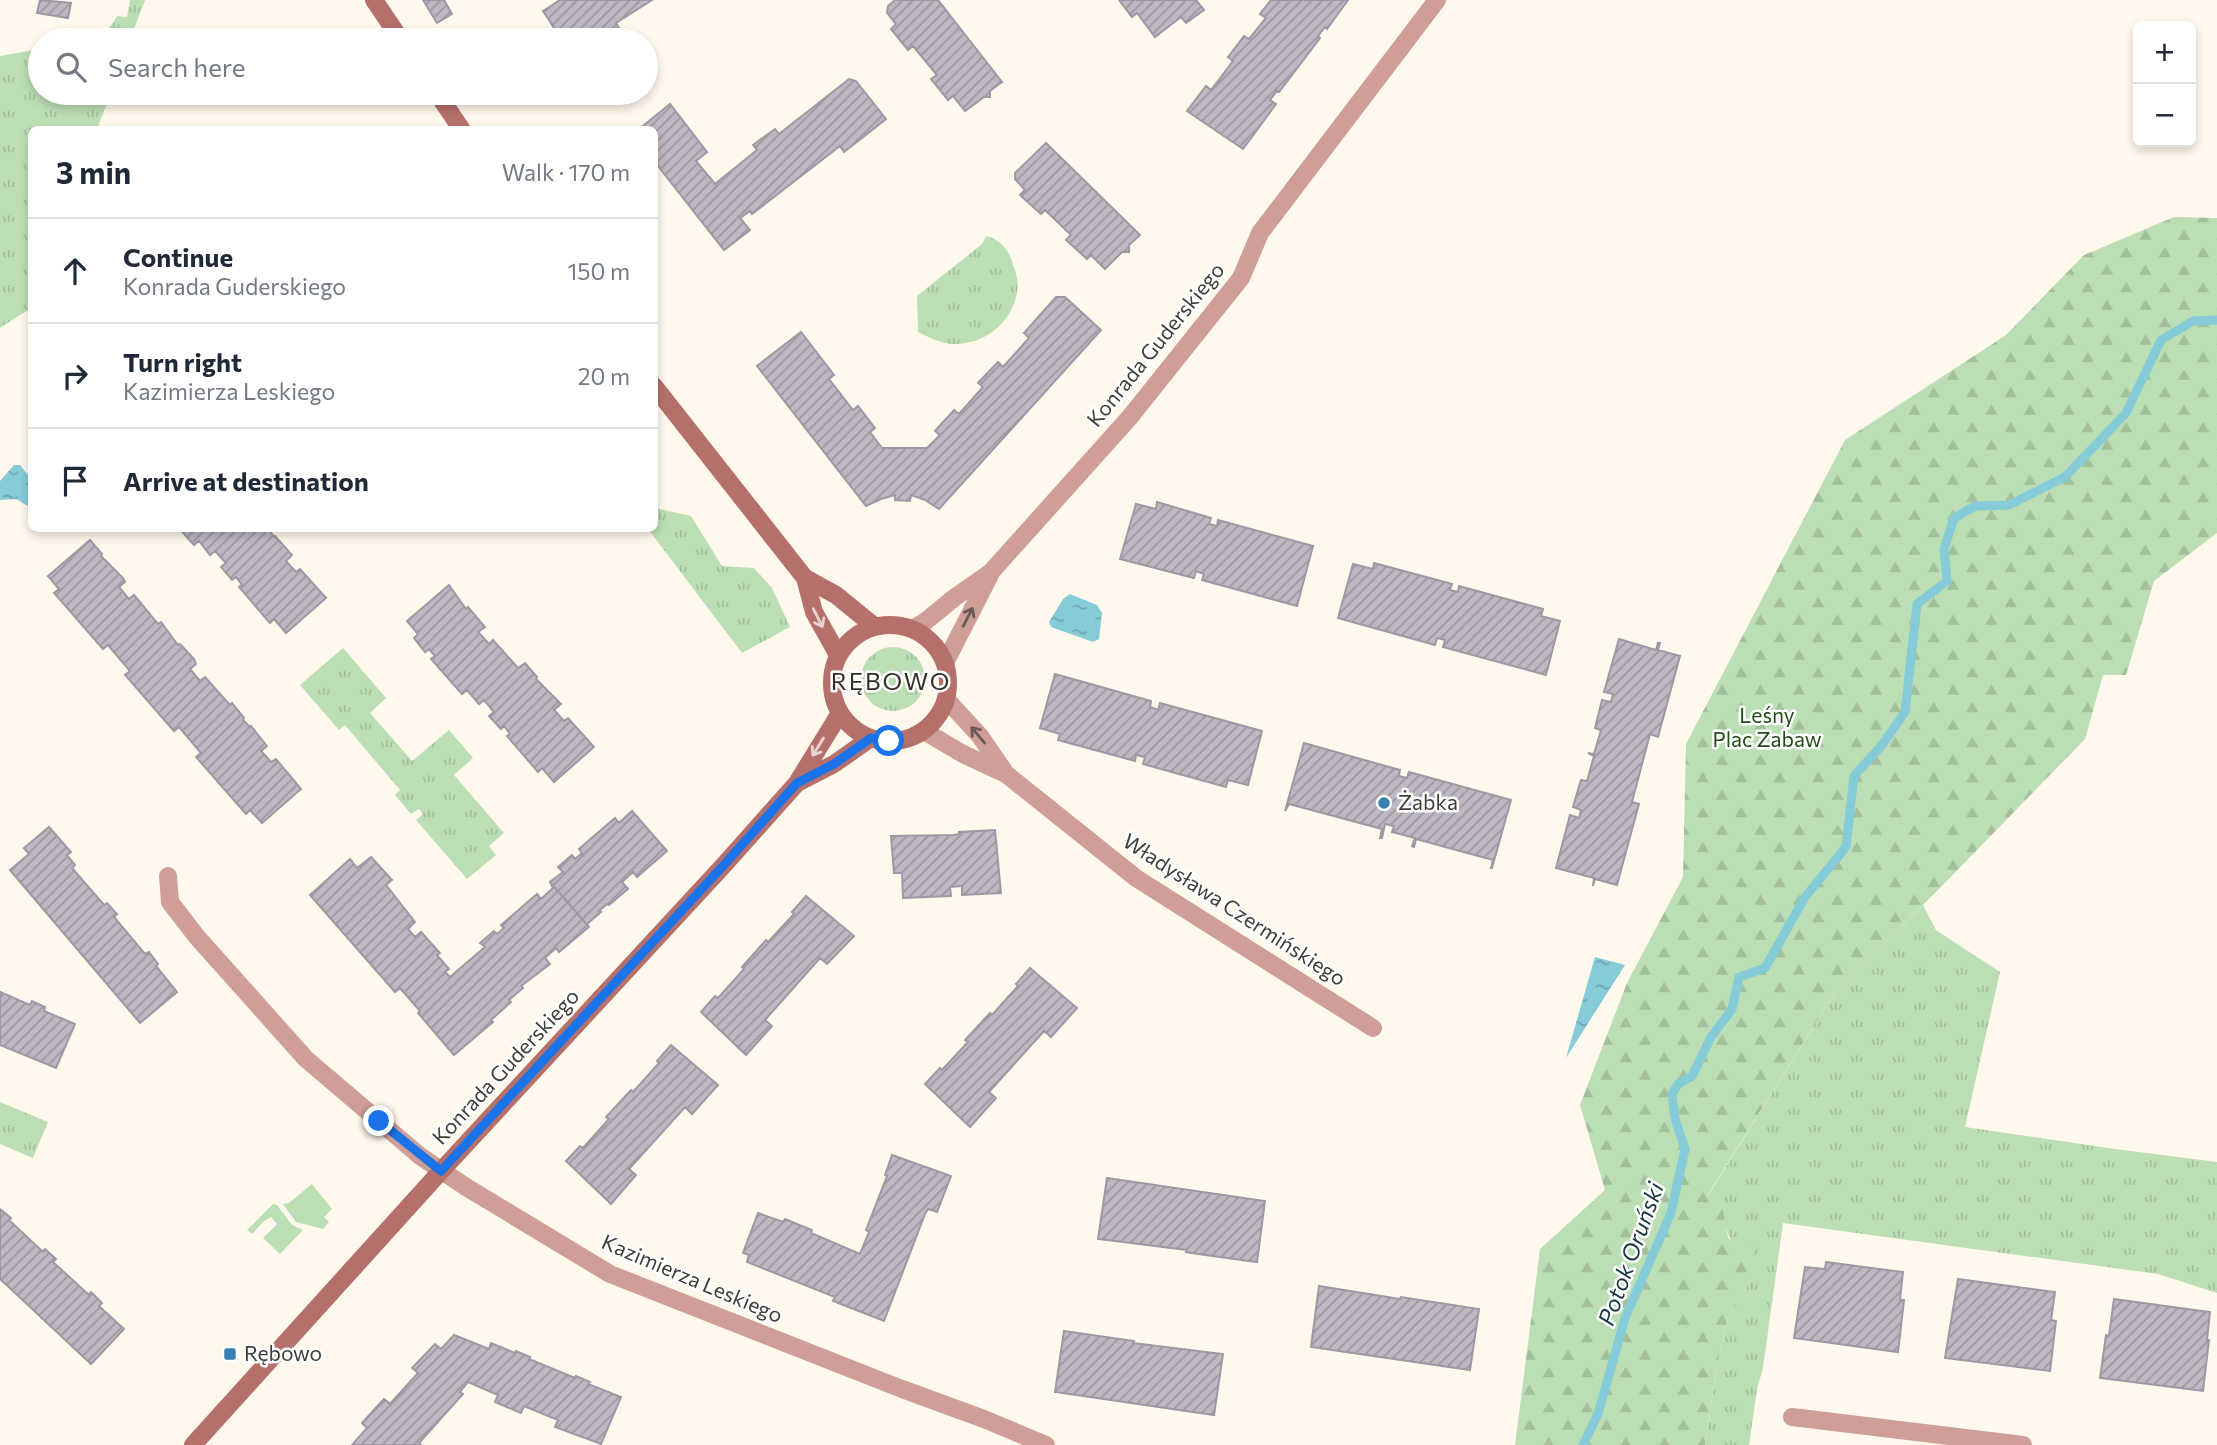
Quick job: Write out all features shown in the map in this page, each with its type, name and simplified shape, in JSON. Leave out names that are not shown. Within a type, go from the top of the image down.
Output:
[{"type":"street","points":[[374,0],[393,28]]},
{"type":"street","name":"Konrada Guderskiego","points":[[912,629],[991,572],[1130,417],[1241,278],[1260,233],[1437,0]]},
{"type":"street","points":[[445,105],[459,126]]},
{"type":"street","points":[[658,391],[805,578],[836,595],[874,626]]},
{"type":"street","name":"Konrada Guderskiego","points":[[945,663],[991,572]]},
{"type":"street","points":[[805,578],[814,612],[838,655]]},
{"type":"street","points":[[893,624],[912,629],[932,642],[945,663],[948,681],[946,699],[937,717],[924,730],[907,739],[889,741],[871,738],[853,728],[840,713],[832,694],[832,674],[838,655],[853,637],[874,626],[893,624]]},
{"type":"street","name":"Władysława Czermińskiego","points":[[946,699],[980,736],[1006,774]]},
{"type":"street","name":"Konrada Guderskiego","points":[[192,1445],[797,783],[840,713]]},
{"type":"street","name":"Władysława Czermińskiego","points":[[924,730],[963,754],[1006,774],[1136,878],[1373,1028]]},
{"type":"street","name":"Konrada Guderskiego","points":[[797,783],[834,764],[871,738]]},
{"type":"street","name":"Kazimierza Leskiego","points":[[167,876],[170,902],[197,937],[306,1059],[441,1171],[610,1274],[1046,1445]]},
{"type":"street","points":[[1792,1417],[2023,1445]]},
{"type":"green space","points":[[130,0],[145,0],[134,28],[109,28],[117,16],[127,17]]},
{"type":"green space","points":[[28,51],[28,105],[106,105],[98,126],[28,126],[28,310],[0,328],[0,56]]},
{"type":"green space","name":"Leśny Plac Zabaw","points":[[2174,217],[2217,218],[2217,533],[2154,581],[2126,675],[2103,675],[2085,739],[1835,992],[1707,1196],[1724,1204],[1725,1228],[1729,1239],[1755,1249],[1751,1280],[1728,1316],[1705,1445],[1515,1445],[1540,1249],[1605,1190],[1580,1105],[1627,983],[1683,877],[1686,744],[1845,440],[2006,335],[2084,255]]},
{"type":"green space","points":[[986,236],[995,239],[1005,249],[1017,275],[1017,291],[1008,315],[991,333],[967,343],[945,343],[918,332],[917,296],[982,244]]},
{"type":"green space","points":[[658,509],[691,516],[722,566],[754,568],[772,588],[790,627],[742,653],[650,532],[658,532]]},
{"type":"green space","points":[[887,647],[899,647],[916,656],[923,667],[923,691],[916,702],[899,711],[887,711],[875,706],[866,697],[861,685],[861,673],[866,661],[875,652]]},
{"type":"green space","points":[[343,648],[386,698],[370,713],[412,761],[449,730],[473,758],[454,775],[504,833],[489,846],[496,855],[467,879],[416,820],[423,814],[419,809],[411,814],[395,795],[400,790],[345,725],[339,730],[300,685]]},
{"type":"green space","points":[[1923,905],[1936,930],[2000,972],[1965,1127],[2217,1162],[2217,1293],[2158,1274],[1783,1223],[1763,1368],[1757,1389],[1749,1445],[1705,1445],[1728,1316],[1751,1280],[1725,1228],[1724,1204],[1707,1197],[1835,992]]},
{"type":"green space","points":[[0,1102],[48,1122],[33,1158],[0,1144]]},
{"type":"green space","points":[[312,1184],[332,1209],[324,1217],[329,1222],[323,1229],[296,1222],[283,1204],[289,1203]]},
{"type":"green space","points":[[273,1204],[277,1205],[292,1225],[303,1230],[280,1254],[263,1238],[277,1224],[271,1217],[252,1234],[247,1230]]},
{"type":"water","points":[[14,465],[20,465],[28,475],[28,506],[16,499],[0,500],[0,481]]},
{"type":"water","points":[[1070,594],[1097,605],[1102,613],[1099,639],[1093,642],[1051,627],[1049,622],[1063,599]]},
{"type":"water","points":[[1595,957],[1625,965],[1566,1058]]},
{"type":"building","points":[[40,0],[71,3],[68,18],[37,13]]},
{"type":"building","points":[[423,0],[444,0],[452,14],[437,23]]},
{"type":"building","points":[[560,0],[652,0],[616,23],[619,28],[554,28],[543,11]]},
{"type":"building","points":[[895,0],[938,0],[1002,82],[990,91],[990,97],[984,97],[965,111],[953,96],[948,100],[931,79],[937,75],[913,46],[908,50],[891,29],[896,24],[887,13],[888,6]]},
{"type":"building","points":[[1119,0],[1196,0],[1204,10],[1186,23],[1181,17],[1155,37],[1137,13],[1132,17]]},
{"type":"building","points":[[1271,0],[1348,0],[1327,29],[1325,27],[1318,36],[1320,38],[1279,92],[1270,100],[1276,104],[1243,149],[1187,111],[1206,86],[1211,90],[1233,61],[1228,57],[1244,36],[1249,39],[1266,18],[1260,14]]},
{"type":"building","points":[[849,79],[856,81],[886,119],[844,152],[840,146],[752,214],[750,211],[740,218],[750,230],[724,250],[658,166],[658,126],[643,126],[670,104],[707,152],[696,161],[715,184],[757,150],[753,145],[775,129],[779,134]]},
{"type":"building","points":[[1046,143],[1140,235],[1129,245],[1129,252],[1122,252],[1105,269],[1091,255],[1087,259],[1066,240],[1071,235],[1045,210],[1041,214],[1020,195],[1025,190],[1015,179],[1015,173]]},
{"type":"building","points":[[1056,297],[1065,297],[1101,330],[939,509],[911,495],[910,501],[895,500],[895,495],[866,506],[757,366],[801,332],[834,375],[829,379],[853,410],[858,406],[875,428],[870,432],[882,448],[927,448],[940,435],[935,431],[954,410],[959,414],[983,387],[978,383],[998,362],[1003,367],[1029,338],[1024,333]]},
{"type":"building","points":[[1157,502],[1211,518],[1209,524],[1217,526],[1218,520],[1313,546],[1297,606],[1202,580],[1204,574],[1196,571],[1194,578],[1120,559],[1136,504],[1156,509]]},
{"type":"building","points":[[183,532],[271,532],[292,555],[286,561],[296,572],[300,569],[326,598],[286,633],[274,619],[270,623],[239,587],[242,585],[236,577],[232,580],[221,567],[226,563],[215,551],[210,555],[199,541],[194,545]]},
{"type":"building","points":[[90,540],[101,556],[123,578],[125,582],[119,587],[129,599],[134,595],[158,624],[161,622],[178,645],[194,659],[196,664],[190,669],[200,681],[205,677],[230,705],[232,703],[243,720],[267,746],[261,751],[271,762],[276,759],[301,789],[262,823],[250,810],[246,814],[196,757],[201,753],[179,727],[174,731],[125,675],[130,671],[108,645],[103,649],[54,593],[59,589],[48,576]]},
{"type":"building","points":[[1374,563],[1452,584],[1450,590],[1458,592],[1459,586],[1543,609],[1541,616],[1560,621],[1546,675],[1443,647],[1445,640],[1437,638],[1435,645],[1338,618],[1353,564],[1373,569]]},
{"type":"building","points":[[449,585],[466,609],[468,607],[485,627],[478,632],[489,644],[493,640],[518,668],[525,663],[536,679],[561,704],[554,710],[564,721],[568,718],[594,747],[554,782],[542,768],[538,772],[507,736],[510,734],[504,726],[501,729],[489,716],[494,712],[484,700],[479,704],[467,690],[462,694],[431,659],[435,656],[429,649],[425,652],[414,638],[418,634],[407,621]]},
{"type":"building","points":[[1619,639],[1656,650],[1660,643],[1658,650],[1680,656],[1658,737],[1650,734],[1632,802],[1639,804],[1617,885],[1595,879],[1593,886],[1594,878],[1556,868],[1570,815],[1579,818],[1581,810],[1573,807],[1581,780],[1587,781],[1594,756],[1588,753],[1594,754],[1601,730],[1595,728],[1602,700],[1611,702],[1613,694],[1604,692]]},
{"type":"building","points":[[1055,674],[1151,701],[1150,707],[1158,710],[1160,703],[1262,731],[1248,785],[1228,780],[1226,787],[1143,764],[1145,757],[1136,755],[1135,761],[1058,740],[1060,734],[1040,728]]},
{"type":"building","points":[[1304,743],[1400,770],[1399,776],[1407,778],[1409,772],[1511,800],[1492,868],[1493,860],[1416,839],[1414,847],[1415,838],[1392,832],[1394,826],[1385,824],[1380,838],[1382,829],[1289,804],[1285,811]]},
{"type":"building","points":[[632,811],[667,851],[637,877],[633,872],[622,882],[628,889],[599,911],[601,912],[587,924],[589,927],[550,882],[563,872],[558,867],[572,855],[575,859],[582,853],[579,849],[615,818],[619,823]]},
{"type":"building","points":[[49,827],[71,852],[67,855],[75,865],[72,868],[104,905],[107,903],[117,914],[114,917],[145,954],[149,952],[158,964],[156,966],[177,992],[140,1023],[10,870],[29,854],[24,848]]},
{"type":"building","points":[[995,830],[1001,893],[962,895],[962,886],[950,887],[951,896],[903,898],[902,873],[894,873],[891,836],[954,835],[959,832]]},
{"type":"building","points":[[371,857],[392,880],[386,885],[415,922],[408,929],[415,937],[421,932],[440,953],[437,955],[449,969],[445,972],[450,977],[485,947],[480,943],[494,931],[497,934],[504,928],[501,925],[537,894],[541,899],[553,888],[550,882],[589,927],[559,952],[556,948],[545,958],[550,964],[521,986],[523,988],[509,1000],[511,1002],[491,1020],[493,1022],[454,1055],[400,988],[395,992],[310,895],[350,859],[357,868]]},
{"type":"building","points":[[806,896],[854,936],[827,964],[820,958],[765,1020],[772,1026],[746,1055],[701,1012],[715,996],[718,998],[766,940],[768,942],[794,914],[792,912]]},
{"type":"building","points":[[1030,968],[1077,1008],[1051,1037],[1044,1031],[989,1092],[996,1098],[970,1127],[925,1084],[968,1042],[965,1040],[990,1013],[992,1015]]},
{"type":"building","points":[[0,992],[30,1005],[32,1001],[45,1007],[44,1011],[75,1024],[56,1068],[0,1045]]},
{"type":"building","points":[[671,1045],[718,1085],[692,1114],[685,1107],[629,1169],[636,1175],[611,1204],[566,1161],[580,1146],[583,1148],[609,1119],[606,1117],[631,1090],[633,1092]]},
{"type":"building","points":[[892,1155],[951,1176],[937,1212],[928,1209],[925,1214],[884,1321],[833,1301],[835,1297],[747,1262],[749,1255],[743,1253],[758,1213],[783,1222],[785,1219],[860,1254]]},
{"type":"building","points":[[1107,1178],[1265,1201],[1257,1262],[1098,1239]]},
{"type":"building","points":[[0,1209],[43,1252],[45,1249],[56,1259],[53,1262],[89,1295],[91,1292],[102,1303],[99,1306],[124,1329],[91,1364],[0,1279]]},
{"type":"building","points":[[1826,1262],[1903,1272],[1900,1300],[1904,1300],[1898,1352],[1794,1338],[1805,1267],[1825,1269]]},
{"type":"building","points":[[1958,1279],[2055,1292],[2051,1320],[2056,1321],[2050,1371],[1945,1358]]},
{"type":"building","points":[[1319,1286],[1479,1309],[1470,1370],[1311,1347]]},
{"type":"building","points":[[2114,1299],[2210,1312],[2203,1391],[2100,1378]]},
{"type":"building","points":[[1064,1331],[1223,1354],[1214,1415],[1055,1392]]},
{"type":"building","points":[[454,1335],[489,1349],[491,1343],[515,1353],[516,1351],[530,1357],[529,1359],[575,1378],[576,1376],[590,1382],[588,1384],[621,1397],[601,1444],[555,1427],[558,1420],[524,1406],[521,1413],[495,1402],[498,1395],[468,1382],[460,1392],[463,1394],[419,1443],[421,1445],[352,1445],[367,1428],[362,1423],[384,1399],[390,1404],[418,1373],[412,1368],[435,1344],[441,1349]]},
{"type":"waterway","name":"Potok Oruński","points":[[1583,1445],[1598,1414],[1625,1318],[1671,1213],[1685,1149],[1675,1119],[1672,1094],[1678,1084],[1692,1076],[1711,1037],[1732,1009],[1739,977],[1765,968],[1805,897],[1846,847],[1854,776],[1882,745],[1905,712],[1917,604],[1947,581],[1944,549],[1954,518],[1975,506],[2009,505],[2065,477],[2126,413],[2161,340],[2193,321],[2217,320]]},
{"type":"place","name":"Żabka","points":[[1384,803]]},
{"type":"place","name":"Rębowo","points":[[230,1354]]},
{"type":"district","name":"RĘBOWO","points":[[891,682]]},
{"type":"route","points":[[379,1121],[441,1171],[797,783],[834,764],[871,738],[889,741]]}]
